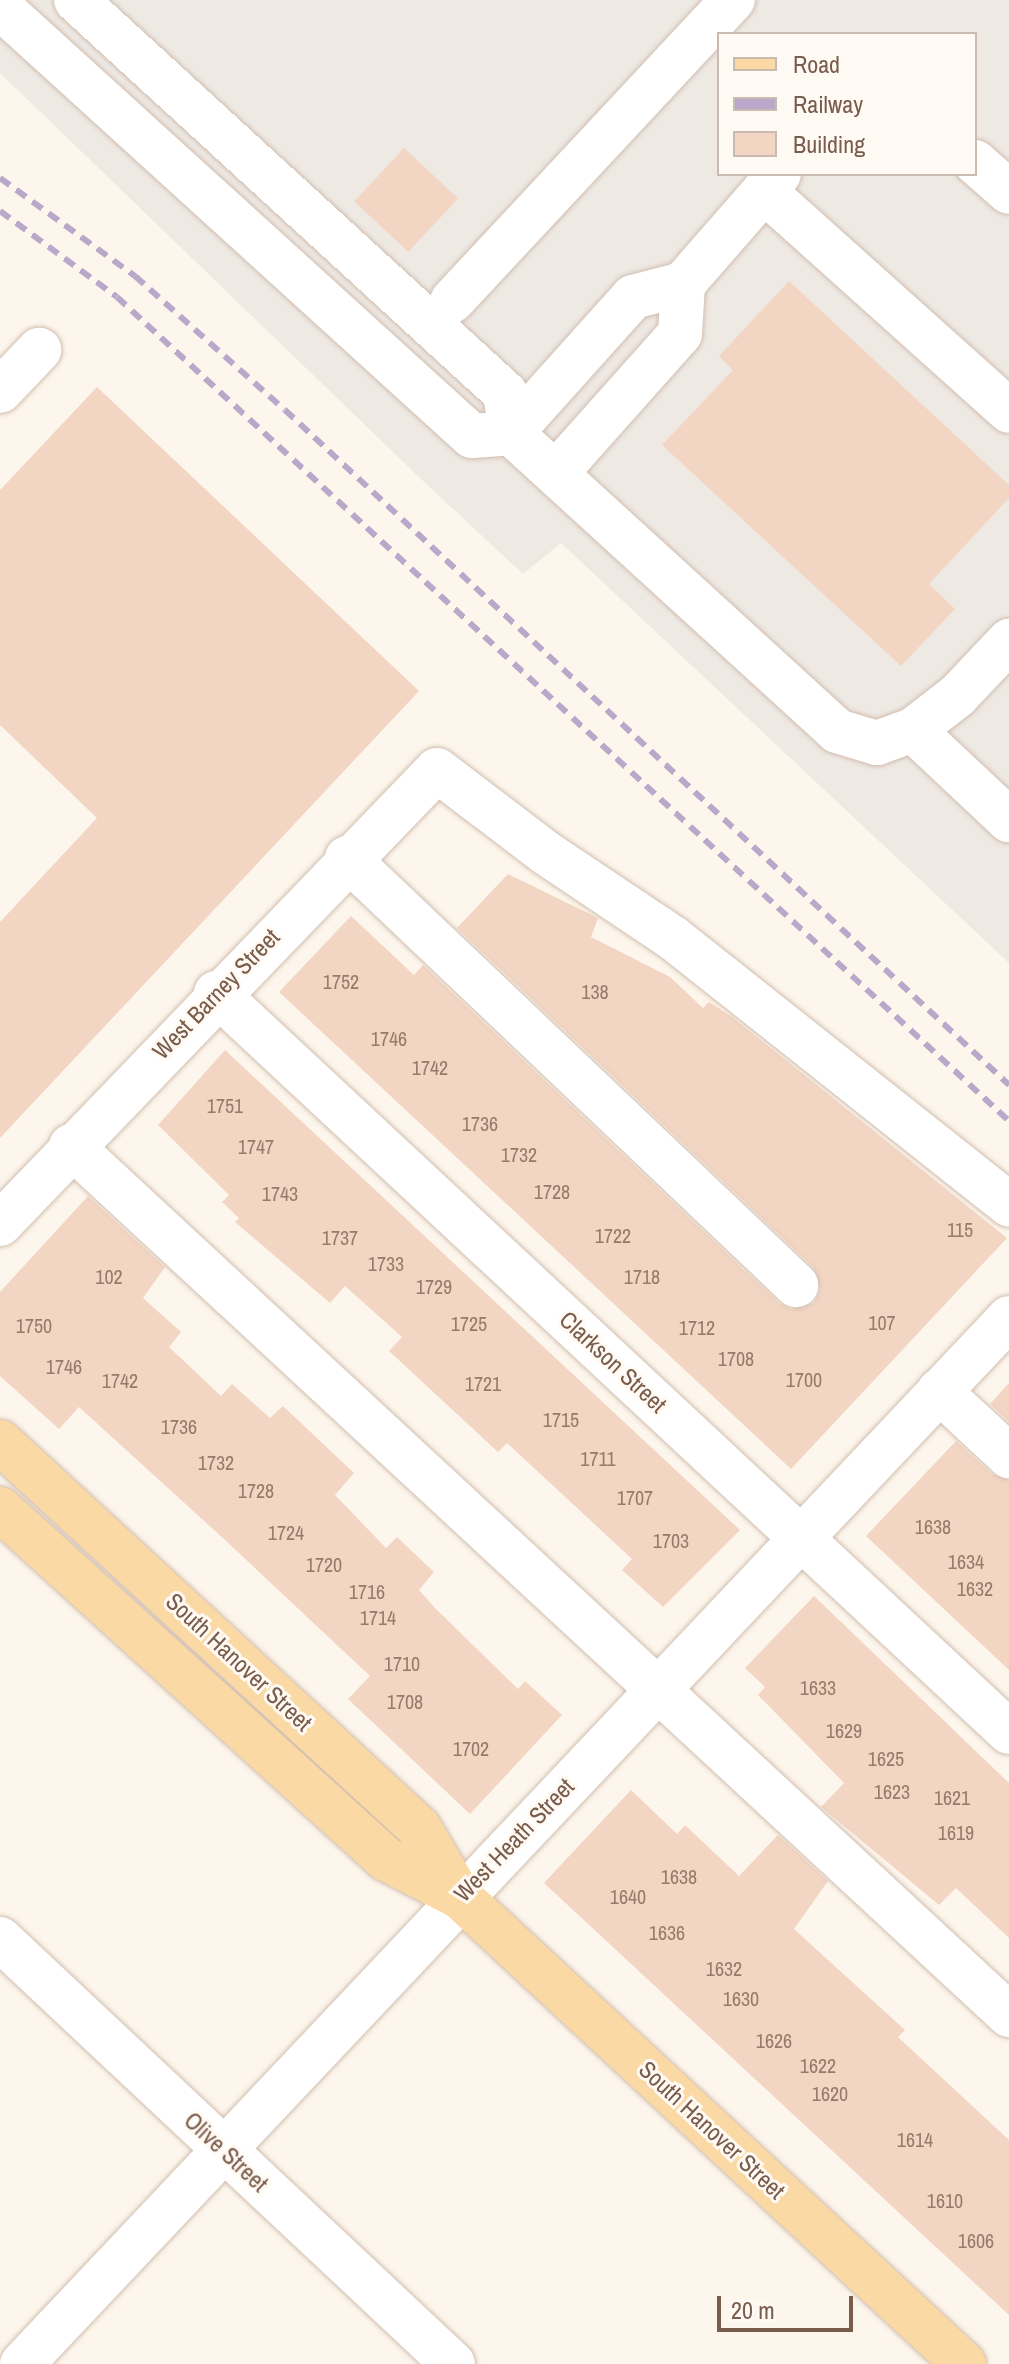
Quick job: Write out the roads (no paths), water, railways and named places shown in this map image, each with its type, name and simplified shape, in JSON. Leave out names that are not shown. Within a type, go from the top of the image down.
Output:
[{"type":"main road","name":"South Hanover Street","points":[[0,1442],[419,1828],[460,1897]]},
{"type":"main road","name":"South Hanover Street","points":[[0,1509],[386,1859],[460,1897],[964,2364]]},
{"type":"street","points":[[76,0],[505,393],[511,433],[837,731],[877,743],[913,730],[957,696],[1009,641]]},
{"type":"street","points":[[452,301],[733,0]]},
{"type":"street","points":[[0,7],[472,436],[511,433],[633,297],[683,284],[772,182],[1009,411]]},
{"type":"street","points":[[977,164],[1009,192]]},
{"type":"street","points":[[556,473],[680,334],[683,284]]},
{"type":"street","points":[[0,391],[39,350]]},
{"type":"street","points":[[913,730],[1009,820]]},
{"type":"street","name":"West Barney Street","points":[[0,1224],[216,993],[437,770],[546,853],[673,938],[1009,1204]]},
{"type":"street","points":[[347,858],[796,1285]]},
{"type":"street","name":"Clarkson Street","points":[[216,993],[1009,1732]]},
{"type":"street","points":[[71,1146],[1009,2015]]},
{"type":"street","name":"West Heath Street","points":[[22,2364],[221,2147],[1009,1318]]},
{"type":"street","points":[[939,1391],[1009,1456]]},
{"type":"street","name":"Olive Street","points":[[0,1939],[453,2364]]},
{"type":"railway","points":[[0,178],[135,276],[285,410],[1009,1085]]},
{"type":"railway","points":[[0,211],[117,297],[1009,1121]]}]
